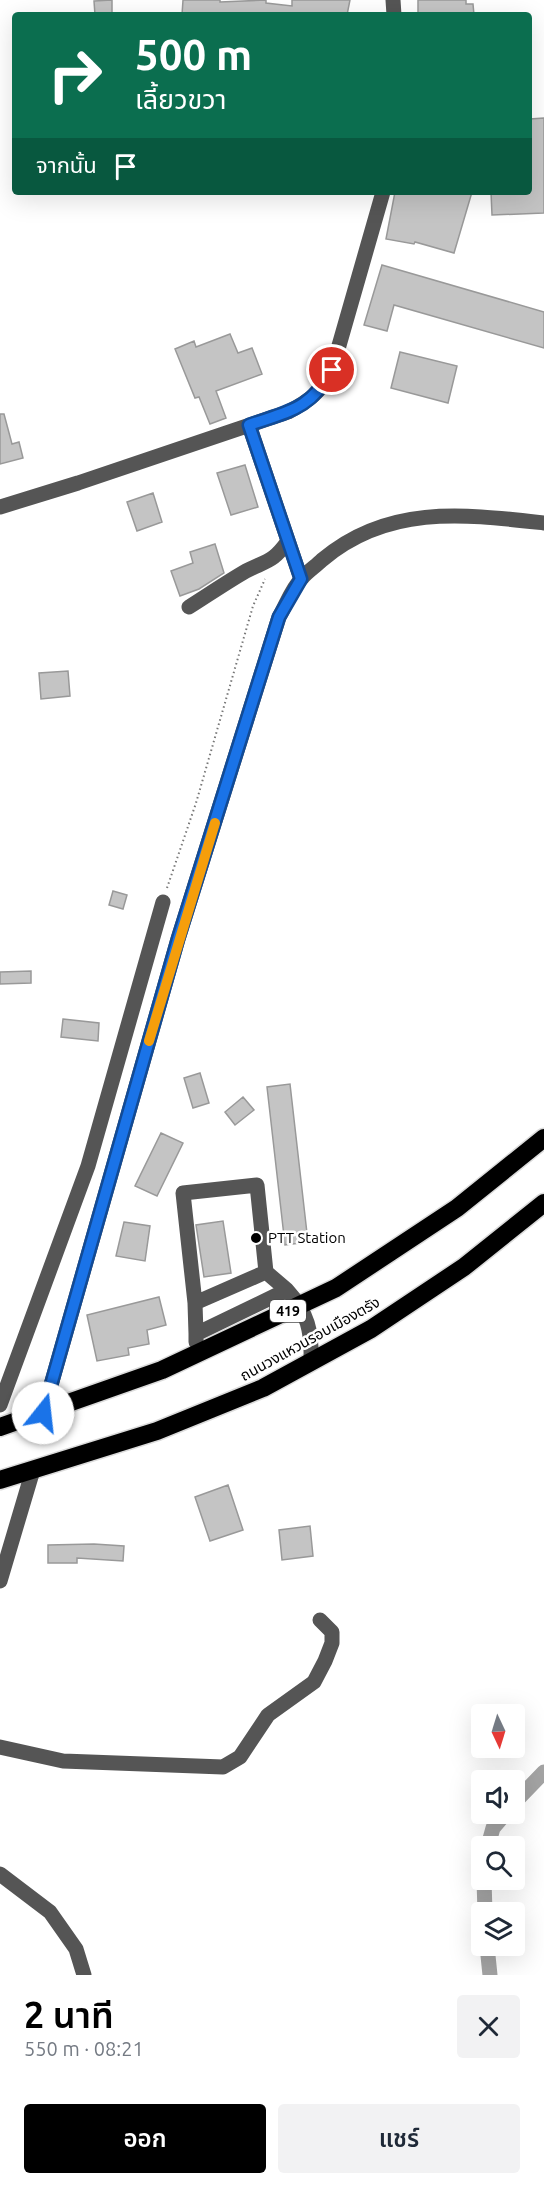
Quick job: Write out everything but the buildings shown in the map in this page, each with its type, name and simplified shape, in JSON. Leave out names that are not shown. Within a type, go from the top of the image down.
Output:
[{"type":"highway","name":"419","points":[[0,1427],[162,1370],[336,1288],[457,1208],[544,1138]]},
{"type":"highway","name":"ถนนวงแหวนรอบเมืองตรัง","points":[[0,1480],[157,1431],[263,1388],[371,1329],[464,1267],[544,1203]]},
{"type":"street","points":[[0,507],[288,412],[309,401],[321,389],[332,370],[382,195]]},
{"type":"street","points":[[249,425],[301,579]]},
{"type":"street","points":[[43,1413],[178,939],[279,617],[301,579],[338,547],[386,524],[438,515],[487,516],[544,523]]},
{"type":"street","points":[[189,607],[247,571],[277,556],[288,541]]},
{"type":"street","points":[[0,1405],[87,1166],[163,902]]},
{"type":"street","points":[[197,1354],[195,1303],[183,1193],[257,1185],[266,1272],[301,1305],[310,1333],[311,1362]]},
{"type":"street","points":[[195,1303],[266,1272]]},
{"type":"street","points":[[196,1334],[287,1290]]},
{"type":"street","points":[[0,1581],[33,1470]]},
{"type":"street","points":[[0,1747],[63,1761],[223,1767],[240,1757],[268,1715],[314,1682],[332,1643],[332,1632],[320,1620]]},
{"type":"street","points":[[0,1874],[50,1912],[76,1948],[84,1975]]},
{"type":"path","points":[[163,902],[196,803],[254,606],[277,556]]},
{"type":"waterway","points":[[525,1792],[544,1772]]},
{"type":"waterway","points":[[491,1836],[496,1824]]},
{"type":"waterway","points":[[484,1890],[485,1902]]},
{"type":"waterway","points":[[488,1956],[490,1975]]},
{"type":"slow traffic","points":[[149,1041],[178,939],[215,823]]},
{"type":"place","name":"PTT Station","points":[[256,1238]]},
{"type":"route","points":[[43,1413],[178,939],[279,617],[301,579],[249,425],[288,412],[309,401],[321,389],[332,370]]}]
